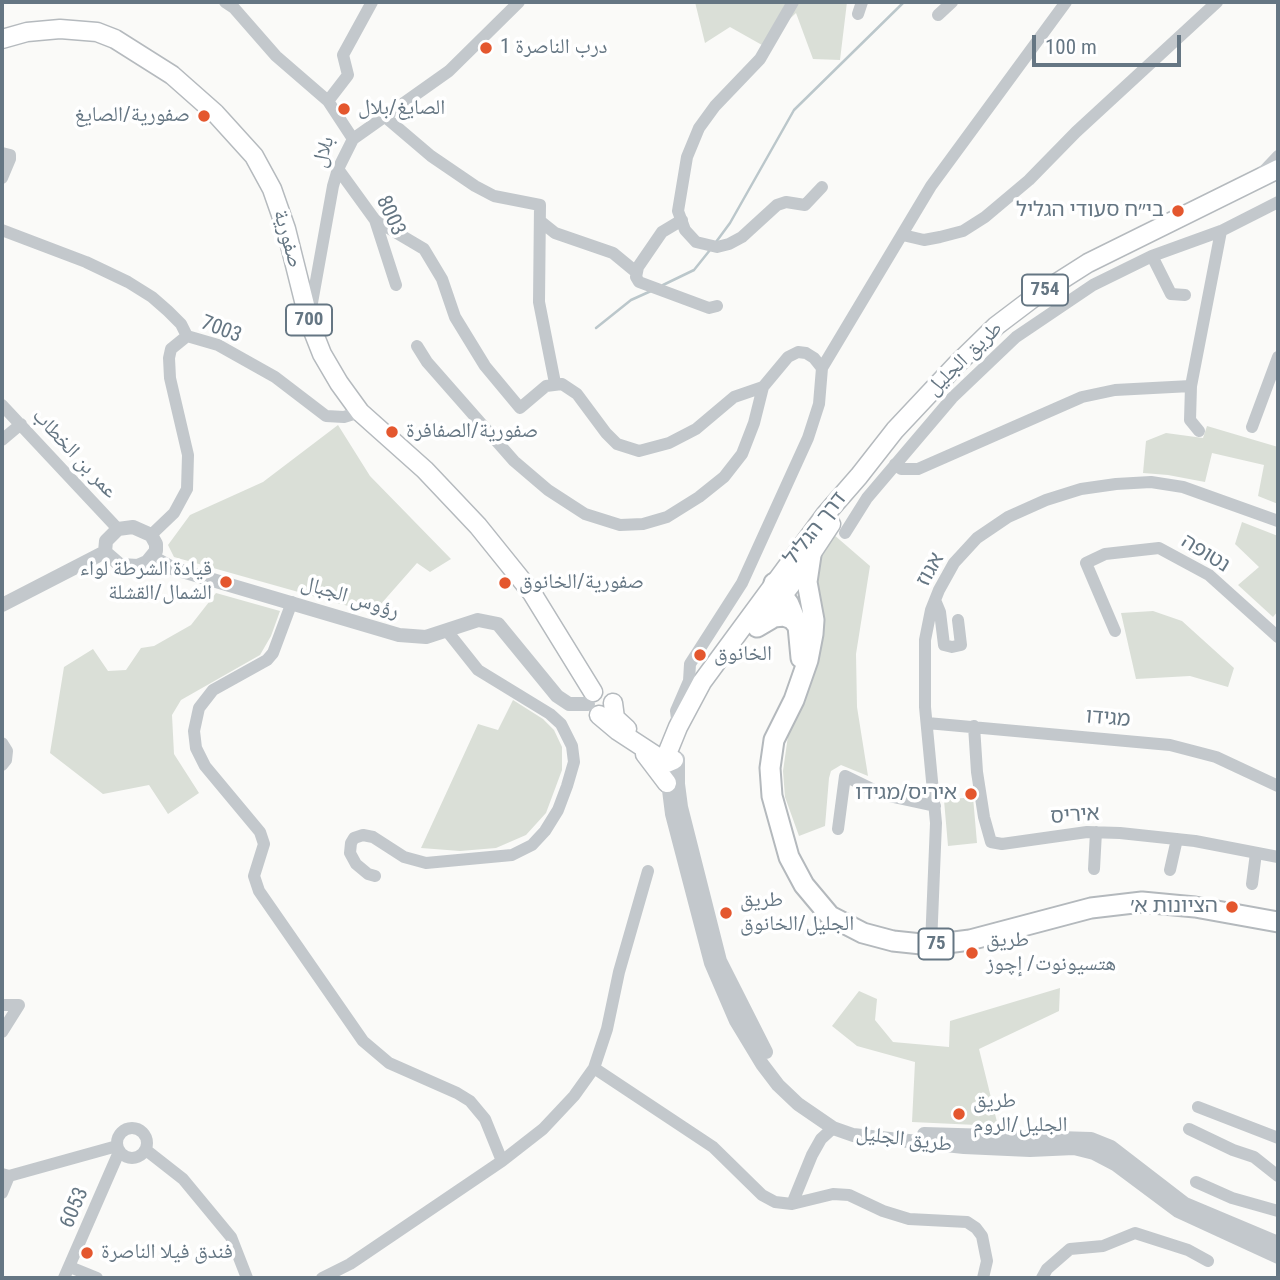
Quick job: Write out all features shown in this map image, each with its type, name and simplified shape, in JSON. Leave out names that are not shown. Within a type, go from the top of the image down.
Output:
[{"type":"highway","points":[[757,627],[774,617],[784,616],[806,630],[814,620],[807,582],[811,555]]},
{"type":"highway","name":"75","points":[[782,588],[806,630],[794,700],[774,740],[770,768],[772,796],[783,842],[804,886],[831,916],[844,925],[893,941],[932,945],[970,940],[1091,908],[1142,902],[1195,907],[1278,922]]},
{"type":"main road","name":"صفورية","points":[[2,39],[27,32],[60,29],[97,32],[140,53],[172,75],[215,113],[254,156],[272,189],[286,229],[309,321],[322,354],[360,412],[425,470],[478,526],[532,593],[593,704],[636,741],[671,758]]},
{"type":"main road","name":"طريق الجليل","points":[[859,476],[895,430],[948,373],[996,326],[1033,298],[1098,257],[1278,169]]},
{"type":"main road","name":"דרך הגליל","points":[[671,758],[676,730],[702,682],[811,555],[859,476]]},
{"type":"main road","name":"דרך הגליל","points":[[671,758],[717,678],[757,627],[825,515],[859,476]]},
{"type":"main road","name":"صفورية","points":[[593,704],[604,690],[611,695],[615,718],[636,741]]},
{"type":"main road","points":[[636,741],[656,743],[676,730]]},
{"type":"main road","points":[[636,741],[667,783]]},
{"type":"street","name":"بلال","points":[[225,2],[234,8],[276,56],[328,101],[353,139],[338,169],[309,321]]},
{"type":"street","points":[[328,101],[348,75],[343,55],[372,2]]},
{"type":"street","points":[[353,139],[449,71],[519,2]]},
{"type":"street","points":[[793,2],[760,59],[715,106],[699,128],[687,158],[678,211],[685,230],[696,242],[707,246],[729,244],[742,237],[777,205],[786,202],[805,205],[822,187]]},
{"type":"street","points":[[938,15],[952,2]]},
{"type":"street","points":[[676,730],[676,711],[689,681],[690,664],[742,583],[807,438],[819,404],[822,368],[931,186],[1066,2]]},
{"type":"street","points":[[903,233],[924,240],[963,231],[985,218],[1029,180],[1076,132],[1217,2]]},
{"type":"street","points":[[384,116],[431,156],[475,186],[495,196],[540,205],[539,302],[555,383]]},
{"type":"street","points":[[2,153],[10,155],[2,178]]},
{"type":"street","points":[[1256,180],[1278,156]]},
{"type":"street","name":"8003","points":[[338,169],[375,220],[396,285]]},
{"type":"street","points":[[845,533],[867,498],[952,398],[1016,337],[1093,285],[1152,256],[1221,231],[1278,202]]},
{"type":"street","points":[[375,220],[424,249],[442,279],[455,317],[485,366],[520,408],[546,386],[555,383],[571,388],[617,444],[639,451],[669,443],[696,429],[734,397],[763,387]]},
{"type":"street","points":[[636,272],[662,232],[681,220]]},
{"type":"street","points":[[540,221],[555,233],[613,253],[636,272],[639,282],[645,285],[709,308],[717,306]]},
{"type":"street","points":[[2,230],[86,262],[128,282],[168,311],[181,324],[187,336]]},
{"type":"street","points":[[1199,431],[1190,421],[1191,386],[1221,231]]},
{"type":"street","points":[[1152,256],[1171,294],[1185,295]]},
{"type":"street","name":"7003","points":[[151,535],[174,513],[187,489],[188,455],[170,378],[169,358],[171,349],[187,336],[218,345],[275,377],[326,416],[344,416],[360,412]]},
{"type":"street","points":[[417,346],[427,362],[514,461],[548,490],[585,514],[620,525],[643,524],[667,517],[724,477],[742,454],[754,423],[763,387],[788,357],[798,352],[814,358],[822,368]]},
{"type":"street","points":[[1252,427],[1278,357]]},
{"type":"street","points":[[895,464],[901,469],[918,469],[1082,397],[1115,390],[1191,386]]},
{"type":"street","name":"عمر بن الخطاب","points":[[2,405],[118,529]]},
{"type":"street","points":[[2,440],[21,424]]},
{"type":"street","name":"אגוז","points":[[932,945],[934,806],[923,671],[925,640],[935,600],[954,563],[977,538],[1008,517],[1046,500],[1081,489],[1116,484],[1151,482],[1183,487],[1278,521]]},
{"type":"street","points":[[118,529],[143,529],[151,535],[156,544],[152,557],[138,566],[120,565],[105,552],[106,541],[118,529]]},
{"type":"street","name":"נטופה","points":[[1115,631],[1086,563],[1105,554],[1159,548],[1209,575],[1278,637]]},
{"type":"street","points":[[2,605],[105,552]]},
{"type":"street","name":"رؤوس الجبال","points":[[152,557],[172,568],[399,635],[426,637],[478,620],[498,624],[557,696],[569,704],[593,704]]},
{"type":"street","points":[[935,600],[940,612],[944,645],[961,645],[958,620]]},
{"type":"street","points":[[292,602],[273,653],[267,660],[213,690],[199,708],[194,731],[196,748],[205,766],[260,832],[264,844],[254,876],[259,891],[363,1041],[389,1063],[470,1101],[485,1119],[502,1161]]},
{"type":"street","points":[[375,876],[362,869],[350,853],[354,838],[363,835],[373,838],[404,857],[426,863],[512,855],[532,845],[545,831],[568,786],[574,762],[572,746],[561,724],[550,714],[478,670],[447,631]]},
{"type":"street","name":"מגידו","points":[[927,723],[1171,745],[1216,757],[1278,786]]},
{"type":"street","name":"איריס","points":[[975,726],[979,783],[991,842],[1002,844],[1096,832],[1177,839],[1278,857]]},
{"type":"street","points":[[2,743],[8,751],[2,765]]},
{"type":"street","name":"طريق الجليل","points":[[671,758],[667,783],[689,887],[711,963],[736,1021],[778,1085],[798,1104],[834,1128],[853,1135],[1004,1149],[1074,1148],[1094,1153],[1115,1164],[1178,1211],[1278,1257]]},
{"type":"street","name":"طريق الجليل","points":[[671,758],[720,961],[761,1045],[776,1069],[804,1098],[837,1121],[882,1132],[1091,1139],[1111,1147],[1185,1204],[1278,1243]]},
{"type":"street","points":[[838,829],[845,776],[884,795],[934,806]]},
{"type":"street","points":[[1094,869],[1096,832]]},
{"type":"street","points":[[1170,870],[1177,839]]},
{"type":"street","points":[[1252,884],[1256,852]]},
{"type":"street","points":[[322,1278],[350,1264],[502,1161],[543,1129],[574,1096],[594,1068],[607,1029],[619,972],[648,872]]},
{"type":"street","points":[[2,1005],[19,1005],[2,1032]]},
{"type":"street","points":[[594,1068],[713,1147],[762,1195],[775,1202],[792,1204],[833,1194],[849,1195],[883,1211],[909,1219],[967,1222],[982,1236],[987,1261],[984,1278]]},
{"type":"street","points":[[1198,1107],[1278,1138]]},
{"type":"street","points":[[792,1204],[812,1155],[821,1139],[834,1128]]},
{"type":"street","points":[[118,1149],[118,1137],[124,1130],[136,1129],[146,1137],[146,1150]]},
{"type":"street","points":[[1189,1129],[1254,1157],[1278,1176]]},
{"type":"street","points":[[118,1149],[130,1159],[146,1150]]},
{"type":"street","points":[[2,1193],[5,1175],[118,1149]]},
{"type":"street","name":"6053","points":[[67,1273],[118,1149]]},
{"type":"street","points":[[146,1150],[183,1179],[231,1237],[247,1278]]},
{"type":"street","points":[[1196,1182],[1232,1198],[1278,1211]]},
{"type":"street","points":[[1042,1278],[1047,1269],[1070,1249],[1103,1246],[1135,1233],[1188,1250],[1208,1261]]},
{"type":"street","points":[[67,1273],[97,1278]]},
{"type":"shaded area","points":[[695,2],[847,2],[840,60],[813,59],[796,13],[762,45],[730,27],[705,43]]},
{"type":"shaded area","points":[[338,425],[370,476],[451,559],[430,572],[417,563],[373,613],[174,557],[168,545],[190,515],[263,482]]},
{"type":"shaded area","points":[[1207,426],[1278,447],[1278,504],[1258,496],[1264,465],[1212,453],[1205,482],[1143,473],[1146,441],[1166,433],[1203,438]]},
{"type":"shaded area","points":[[1242,522],[1278,536],[1278,611],[1273,617],[1238,585],[1259,567],[1235,544]]},
{"type":"shaded area","points":[[833,534],[870,566],[856,654],[857,707],[868,776],[841,765],[831,771],[825,826],[799,836],[785,797],[783,771],[812,567]]},
{"type":"shaded area","points":[[216,593],[280,611],[271,636],[260,655],[181,700],[172,715],[174,754],[199,793],[168,814],[149,785],[103,794],[50,753],[64,667],[93,649],[108,671],[126,670],[141,648],[154,646],[191,625]]},
{"type":"shaded area","points":[[1153,611],[1182,621],[1234,668],[1228,687],[1190,676],[1136,679],[1121,613]]},
{"type":"shaded area","points":[[513,700],[543,719],[554,730],[562,747],[562,770],[546,813],[526,835],[496,848],[460,851],[421,848],[478,724],[498,730]]},
{"type":"shaded area","points":[[973,797],[977,843],[948,846],[944,800]]},
{"type":"shaded area","points":[[1060,988],[1059,1011],[979,1049],[998,1126],[912,1122],[915,1062],[857,1046],[832,1026],[859,991],[877,999],[875,1020],[893,1042],[949,1047],[950,1021]]},
{"type":"waterway","points":[[716,242],[730,223],[794,110],[904,2]]},
{"type":"waterway","points":[[663,285],[694,270],[710,250]]},
{"type":"waterway","points":[[596,328],[631,300],[651,291]]},
{"type":"place","name":"درب الناصرة 1","points":[[486,48]]},
{"type":"place","name":"الصايغ/بلال","points":[[344,109]]},
{"type":"place","name":"صفورية/الصايغ","points":[[204,116]]},
{"type":"place","name":"בי״ח סעודי הגליל","points":[[1178,211]]},
{"type":"place","name":"صفورية/الصفافرة","points":[[392,432]]},
{"type":"place","name":"قيادة الشرطة لواء الشمال/القشلة","points":[[226,582]]},
{"type":"place","name":"صفورية/الخانوق","points":[[505,583]]},
{"type":"place","name":"الخانوق","points":[[700,655]]},
{"type":"place","name":"איריס/מגידו","points":[[971,794]]},
{"type":"place","name":"הציונות א׳","points":[[1232,907]]},
{"type":"place","name":"طريق الجليل/الخانوق","points":[[726,913]]},
{"type":"place","name":"طريق هتسيونوت/ إچوز","points":[[972,953]]},
{"type":"place","name":"طريق الجليل/الروم","points":[[959,1114]]},
{"type":"place","name":"فندق فيلا الناصرة","points":[[87,1253]]}]
